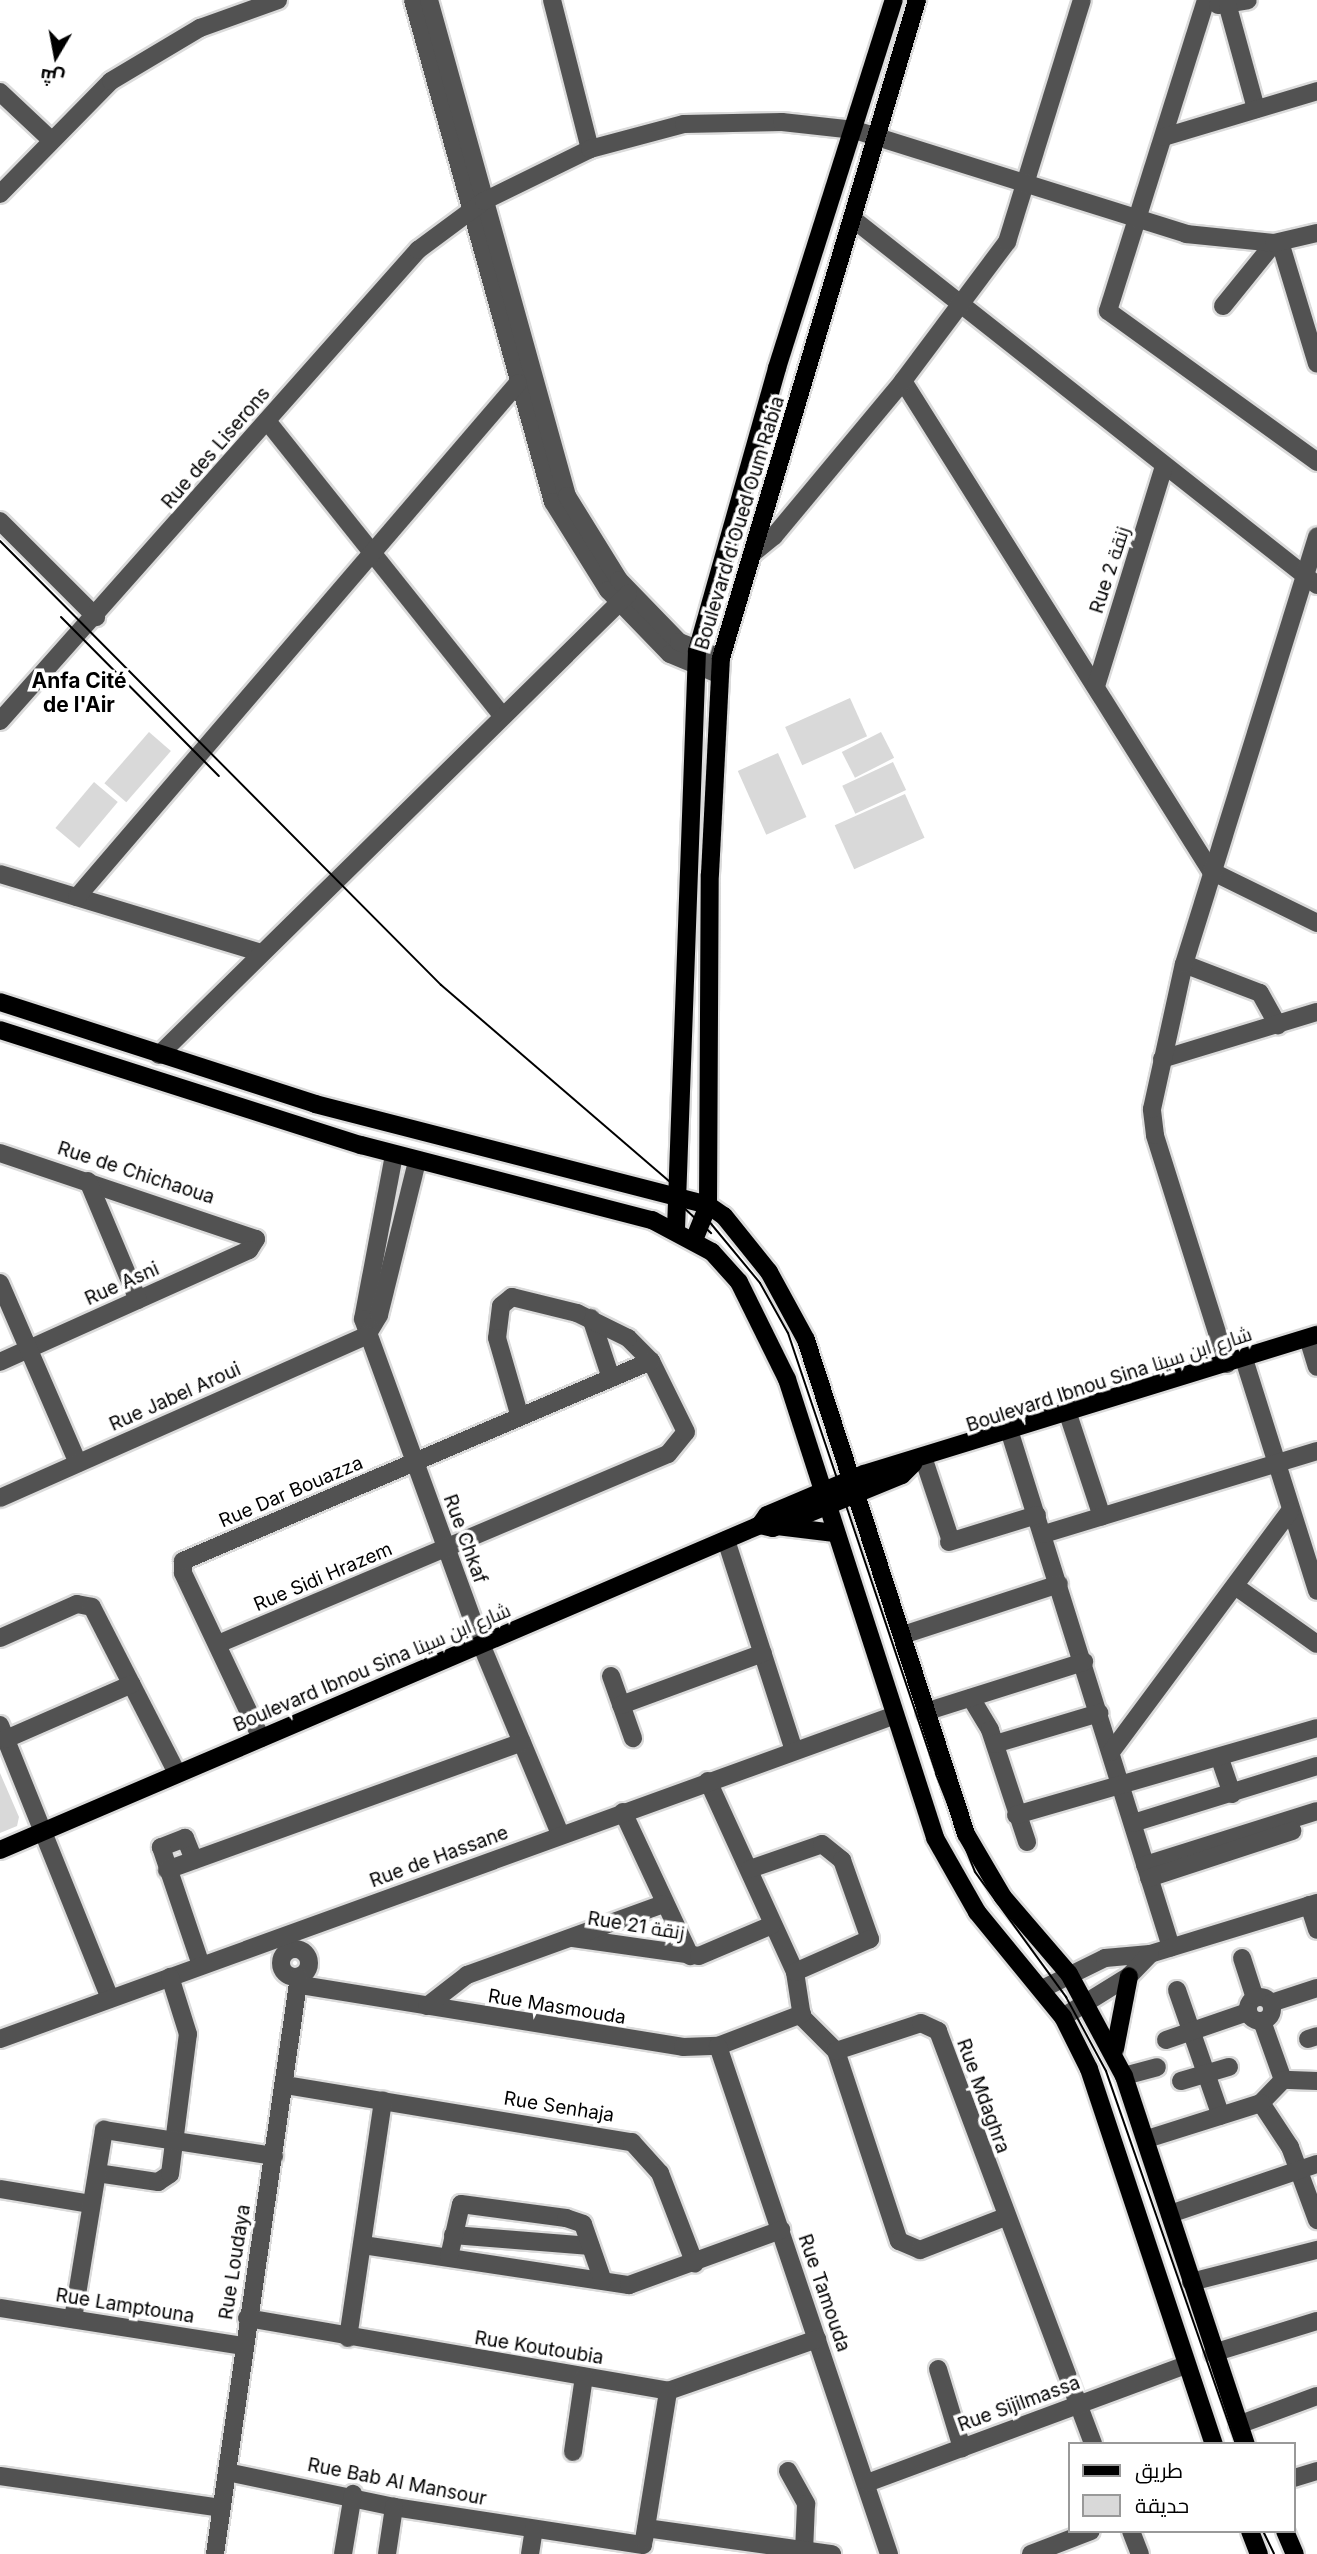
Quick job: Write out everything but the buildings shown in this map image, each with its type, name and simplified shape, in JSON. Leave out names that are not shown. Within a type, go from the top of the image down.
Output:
[{"type":"main road","name":"Boulevard d'Oued Oum Rabia","points":[[676,1229],[681,1199],[696,659],[777,368],[855,130],[894,0]]},
{"type":"main road","name":"Boulevard d'Oued Oum Rabia","points":[[694,1240],[708,1205],[720,666],[917,0]]},
{"type":"main road","points":[[0,1002],[159,1055],[403,1129],[708,1205],[762,1263],[793,1314],[853,1486],[925,1712],[982,1866],[1069,1974],[1088,2004],[1125,2076],[1213,2353],[1245,2442]]},
{"type":"main road","points":[[0,1030],[394,1155],[676,1229],[694,1240],[739,1282],[761,1318],[824,1497],[893,1716],[947,1867],[1063,2017],[1123,2160],[1186,2365],[1213,2442]]},
{"type":"main road","name":"Boulevard Ibnou Sina شارع ابن سينا","points":[[0,1850],[726,1540],[768,1525],[767,1516],[853,1486],[897,1461],[919,1462],[1313,1337]]},
{"type":"main road","points":[[768,1525],[835,1533]]},
{"type":"main road","points":[[1114,2052],[1129,1976]]},
{"type":"main road","points":[[1251,2533],[1259,2554]]},
{"type":"main road","points":[[1286,2533],[1295,2554]]},
{"type":"street","points":[[0,194],[50,139],[149,56],[200,28],[278,0]]},
{"type":"street","points":[[413,0],[567,496],[625,596]]},
{"type":"street","points":[[429,0],[518,383],[562,522],[625,596],[696,659],[720,666]]},
{"type":"street","points":[[552,0],[590,149]]},
{"type":"street","points":[[752,554],[774,536],[904,381],[965,305],[1007,242],[1082,0]]},
{"type":"street","points":[[1248,0],[1228,7],[1206,0],[1108,311],[1317,462]]},
{"type":"street","points":[[1228,7],[1256,109]]},
{"type":"street","points":[[1164,137],[1317,91]]},
{"type":"street","points":[[0,92],[50,139]]},
{"type":"street","name":"Rue des Liserons","points":[[0,721],[96,617],[376,292],[477,205],[590,149],[709,121],[855,130],[1135,222],[1277,243]]},
{"type":"street","points":[[853,219],[965,305],[1164,467],[1311,580]]},
{"type":"street","points":[[1223,306],[1277,243],[1317,233]]},
{"type":"street","points":[[1277,243],[1317,364]]},
{"type":"street","points":[[904,381],[1211,871],[1317,923]]},
{"type":"street","points":[[77,897],[518,383]]},
{"type":"street","points":[[267,421],[500,714]]},
{"type":"street","name":"Rue 2 زنقة","points":[[1096,686],[1164,467]]},
{"type":"street","points":[[0,521],[96,617]]},
{"type":"street","points":[[1315,1580],[1290,1511],[1277,1463],[1236,1361],[1155,1135],[1152,1109],[1184,964],[1223,834],[1311,580],[1317,536]]},
{"type":"street","points":[[159,1055],[500,714],[625,596]]},
{"type":"street","points":[[1188,835],[1223,834]]},
{"type":"street","points":[[0,874],[261,953]]},
{"type":"street","points":[[1184,964],[1260,993],[1278,1025]]},
{"type":"street","points":[[1162,1059],[1316,1016]]},
{"type":"street","name":"Rue de Chichaoua","points":[[0,1153],[256,1239]]},
{"type":"street","name":"Rue Chkaf","points":[[394,1155],[361,1311],[367,1335],[481,1644],[560,1834]]},
{"type":"street","points":[[367,1335],[379,1315],[417,1161]]},
{"type":"street","points":[[88,1181],[138,1300]]},
{"type":"street","name":"Rue Asni","points":[[0,1362],[249,1250],[256,1239]]},
{"type":"street","points":[[0,1283],[78,1463]]},
{"type":"street","name":"Rue Sidi Hrazem","points":[[218,1644],[678,1448],[685,1425],[651,1361],[628,1338],[591,1318],[516,1297],[504,1301],[497,1338],[520,1417]]},
{"type":"street","points":[[591,1318],[611,1378]]},
{"type":"street","name":"Rue Jabel Aroui","points":[[0,1498],[367,1335]]},
{"type":"street","points":[[1313,1337],[1317,1367]]},
{"type":"street","name":"Rue Dar Bouazza","points":[[218,1644],[183,1573],[183,1561],[651,1361]]},
{"type":"street","points":[[1068,1415],[1102,1517]]},
{"type":"street","points":[[1010,1433],[1044,1534],[1171,1947]]},
{"type":"street","points":[[1044,1534],[1317,1451]]},
{"type":"street","points":[[919,1462],[950,1542],[1037,1515]]},
{"type":"street","points":[[1111,1752],[1290,1511]]},
{"type":"street","points":[[726,1540],[794,1749]]},
{"type":"street","points":[[902,1635],[1059,1584]]},
{"type":"street","points":[[1235,1586],[1317,1644]]},
{"type":"street","points":[[0,1638],[84,1604],[97,1612],[177,1773]]},
{"type":"street","points":[[218,1644],[261,1738]]},
{"type":"street","points":[[621,1705],[763,1653]]},
{"type":"street","points":[[925,1712],[1084,1662]]},
{"type":"street","points":[[611,1676],[634,1738]]},
{"type":"street","points":[[110,1999],[46,1830],[3,1732],[132,1684]]},
{"type":"street","points":[[971,1698],[995,1744],[1027,1842]]},
{"type":"street","points":[[995,1744],[1099,1713]]},
{"type":"street","name":"Rue de Hassane","points":[[0,2039],[201,1965],[287,1942],[560,1834],[893,1716]]},
{"type":"street","points":[[1016,1815],[1123,1788],[1317,1728]]},
{"type":"street","points":[[180,1865],[522,1742]]},
{"type":"street","points":[[1220,1759],[1232,1794]]},
{"type":"street","points":[[1133,1823],[1317,1766]]},
{"type":"street","points":[[708,1781],[795,1972],[802,2014],[835,2051],[902,2244],[920,2250],[1005,2217]]},
{"type":"street","points":[[622,1812],[663,1904],[690,1956]]},
{"type":"street","points":[[1147,1871],[1310,1819]]},
{"type":"street","points":[[180,1865],[160,1849],[185,1838],[180,1865],[201,1965]]},
{"type":"street","points":[[750,1869],[822,1844],[842,1860],[870,1939],[795,1972]]},
{"type":"street","points":[[427,2006],[467,1975],[663,1904]]},
{"type":"street","points":[[1044,1989],[1105,1958],[1150,1954],[1313,1904],[1317,1930]]},
{"type":"street","name":"Rue 21 زنقة","points":[[570,1937],[690,1956],[716,1951],[772,1925]]},
{"type":"street","points":[[287,1942],[280,1964],[286,1975],[300,1981]]},
{"type":"street","points":[[1063,2017],[1088,2004],[1129,1976],[1150,1954]]},
{"type":"street","points":[[1242,1958],[1283,2080]]},
{"type":"street","points":[[97,2173],[166,2181],[175,2139],[188,2034],[170,1977]]},
{"type":"street","name":"Rue Masmouda","points":[[300,1981],[427,2006],[661,2045],[718,2046],[802,2014]]},
{"type":"street","name":"Rue Loudaya","points":[[215,2554],[247,2318],[286,2085],[300,1981]]},
{"type":"street","points":[[1166,2040],[1317,1989]]},
{"type":"street","points":[[1177,1990],[1221,2116]]},
{"type":"street","name":"Rue Mdaghra","points":[[835,2051],[921,2023],[935,2028],[1076,2406],[1092,2442]]},
{"type":"street","name":"Rue Tamouda","points":[[718,2046],[889,2554]]},
{"type":"street","points":[[1125,2076],[1157,2067]]},
{"type":"street","points":[[1181,2081],[1229,2067]]},
{"type":"street","points":[[1147,2139],[1261,2103],[1270,2087],[1283,2080],[1317,2081]]},
{"type":"street","name":"Rue Senhaja","points":[[286,2085],[632,2142],[660,2173],[695,2264]]},
{"type":"street","points":[[348,2338],[383,2101]]},
{"type":"street","points":[[1261,2103],[1300,2170],[1317,2220]]},
{"type":"street","points":[[73,2319],[104,2130],[274,2156]]},
{"type":"street","points":[[1171,2214],[1317,2164]]},
{"type":"street","points":[[0,2189],[92,2204]]},
{"type":"street","points":[[449,2257],[458,2209],[466,2203],[580,2221],[603,2281]]},
{"type":"street","points":[[363,2245],[603,2281],[643,2284],[781,2230]]},
{"type":"street","points":[[453,2235],[590,2246]]},
{"type":"street","points":[[1191,2282],[1317,2250]]},
{"type":"street","name":"Rue Lamptouna","points":[[0,2308],[243,2346]]},
{"type":"street","name":"Rue Koutoubia","points":[[247,2318],[348,2338],[668,2391],[817,2339]]},
{"type":"street","points":[[1213,2353],[1317,2321]]},
{"type":"street","name":"Rue Sijilmassa","points":[[867,2483],[1186,2365]]},
{"type":"street","points":[[938,2369],[962,2448]]},
{"type":"street","points":[[573,2452],[584,2377]]},
{"type":"street","points":[[644,2542],[668,2391]]},
{"type":"street","points":[[1238,2425],[1317,2396]]},
{"type":"street","points":[[788,2471],[806,2504],[804,2551]]},
{"type":"street","points":[[1296,2477],[1317,2471]]},
{"type":"street","name":"Rue Bab Al Mansour","points":[[227,2472],[353,2494],[394,2507],[534,2529],[644,2542],[832,2554]]},
{"type":"street","points":[[0,2476],[221,2508]]},
{"type":"street","points":[[342,2554],[353,2494]]},
{"type":"street","points":[[387,2554],[394,2507]]},
{"type":"street","points":[[530,2554],[534,2529]]},
{"type":"street","points":[[1037,2553],[1086,2533]]},
{"type":"street","points":[[1132,2533],[1140,2554]]},
{"type":"green space","points":[[850,698],[867,736],[802,765],[785,727]]},
{"type":"green space","points":[[149,732],[171,751],[126,802],[104,783]]},
{"type":"green space","points":[[881,732],[894,758],[855,778],[842,752]]},
{"type":"green space","points":[[778,753],[806,817],[766,835],[738,771]]},
{"type":"green space","points":[[893,762],[906,790],[855,814],[842,786]]},
{"type":"green space","points":[[94,782],[118,802],[79,848],[55,828]]},
{"type":"green space","points":[[905,794],[925,838],[854,869],[835,825]]},
{"type":"green space","points":[[0,1773],[19,1817],[17,1826],[0,1833]]},
{"type":"tram line","points":[[0,541],[441,985],[693,1202],[760,1283],[788,1333],[936,1774],[975,1872],[1066,1997],[1106,2071],[1235,2442]]},
{"type":"tram line","points":[[61,617],[219,776]]},
{"type":"tram line","points":[[668,1193],[711,1233]]},
{"type":"tram line","points":[[1264,2533],[1274,2554]]},
{"type":"district","name":"Anfa Cité de l'Air","points":[[79,693]]}]
